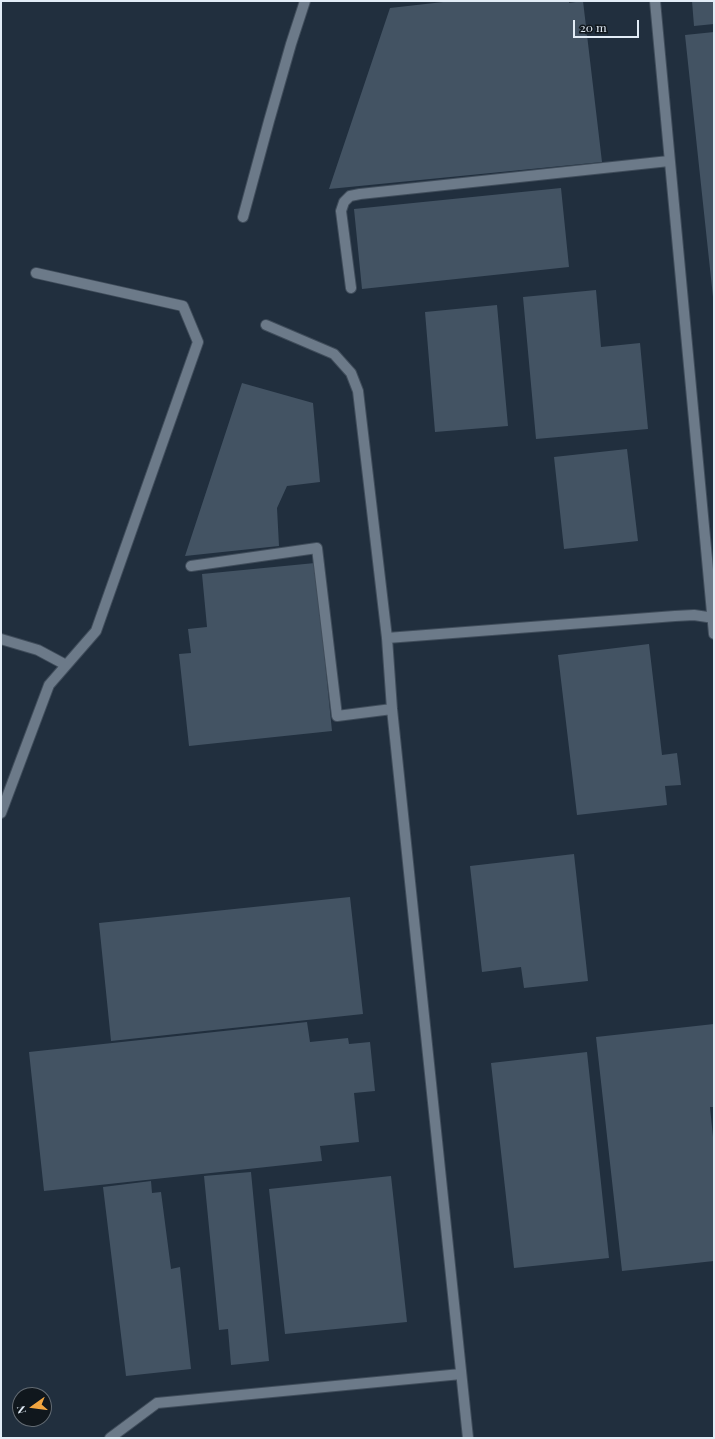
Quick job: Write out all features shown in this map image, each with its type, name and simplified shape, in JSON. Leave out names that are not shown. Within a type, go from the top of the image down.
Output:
[{"type":"street","points":[[243,217],[268,121],[305,1]]},
{"type":"street","points":[[655,1],[714,634]]},
{"type":"street","points":[[351,288],[341,211],[344,202],[350,196],[669,161]]},
{"type":"street","points":[[1,813],[49,685],[96,631],[198,342],[183,306],[36,273]]},
{"type":"street","points":[[266,325],[334,354],[351,373],[358,391],[387,638],[392,709],[468,1438]]},
{"type":"street","points":[[191,566],[317,548],[337,716],[392,709]]},
{"type":"street","points":[[387,638],[675,616],[694,615],[713,618]]},
{"type":"street","points":[[1,640],[38,650],[66,665]]},
{"type":"street","points":[[110,1438],[157,1403],[461,1374]]},
{"type":"building","points":[[452,1],[569,1],[569,3],[583,1],[602,162],[329,189],[390,8]]},
{"type":"building","points":[[692,1],[714,1],[714,24],[694,26]]},
{"type":"building","points":[[714,32],[714,297],[713,297],[685,35]]},
{"type":"building","points":[[561,188],[569,267],[362,289],[354,209]]},
{"type":"building","points":[[596,290],[601,347],[640,343],[648,429],[536,439],[523,297]]},
{"type":"building","points":[[497,305],[508,426],[435,432],[425,312]]},
{"type":"building","points":[[242,383],[313,403],[320,482],[287,486],[277,508],[279,546],[185,556]]},
{"type":"building","points":[[627,449],[638,541],[564,549],[554,457]]},
{"type":"building","points":[[315,563],[332,731],[189,746],[179,654],[191,653],[188,629],[207,627],[202,574]]},
{"type":"building","points":[[649,644],[662,755],[677,753],[681,785],[665,786],[667,805],[577,815],[558,655]]},
{"type":"building","points":[[574,854],[588,981],[524,988],[521,967],[482,972],[470,866]]},
{"type":"building","points":[[350,897],[363,1014],[111,1041],[99,923]]},
{"type":"building","points":[[307,1022],[310,1042],[348,1038],[349,1044],[370,1042],[375,1091],[354,1093],[359,1142],[320,1146],[322,1161],[44,1191],[29,1052]]},
{"type":"building","points":[[714,1024],[714,1107],[710,1107],[714,1147],[714,1261],[622,1271],[596,1037]]},
{"type":"building","points":[[587,1052],[609,1258],[514,1268],[491,1063]]},
{"type":"building","points":[[251,1172],[269,1361],[231,1365],[228,1329],[219,1330],[204,1176]]},
{"type":"building","points":[[391,1176],[407,1322],[285,1334],[269,1189]]},
{"type":"building","points":[[151,1181],[152,1193],[161,1192],[171,1269],[180,1267],[191,1369],[126,1376],[103,1187]]}]
